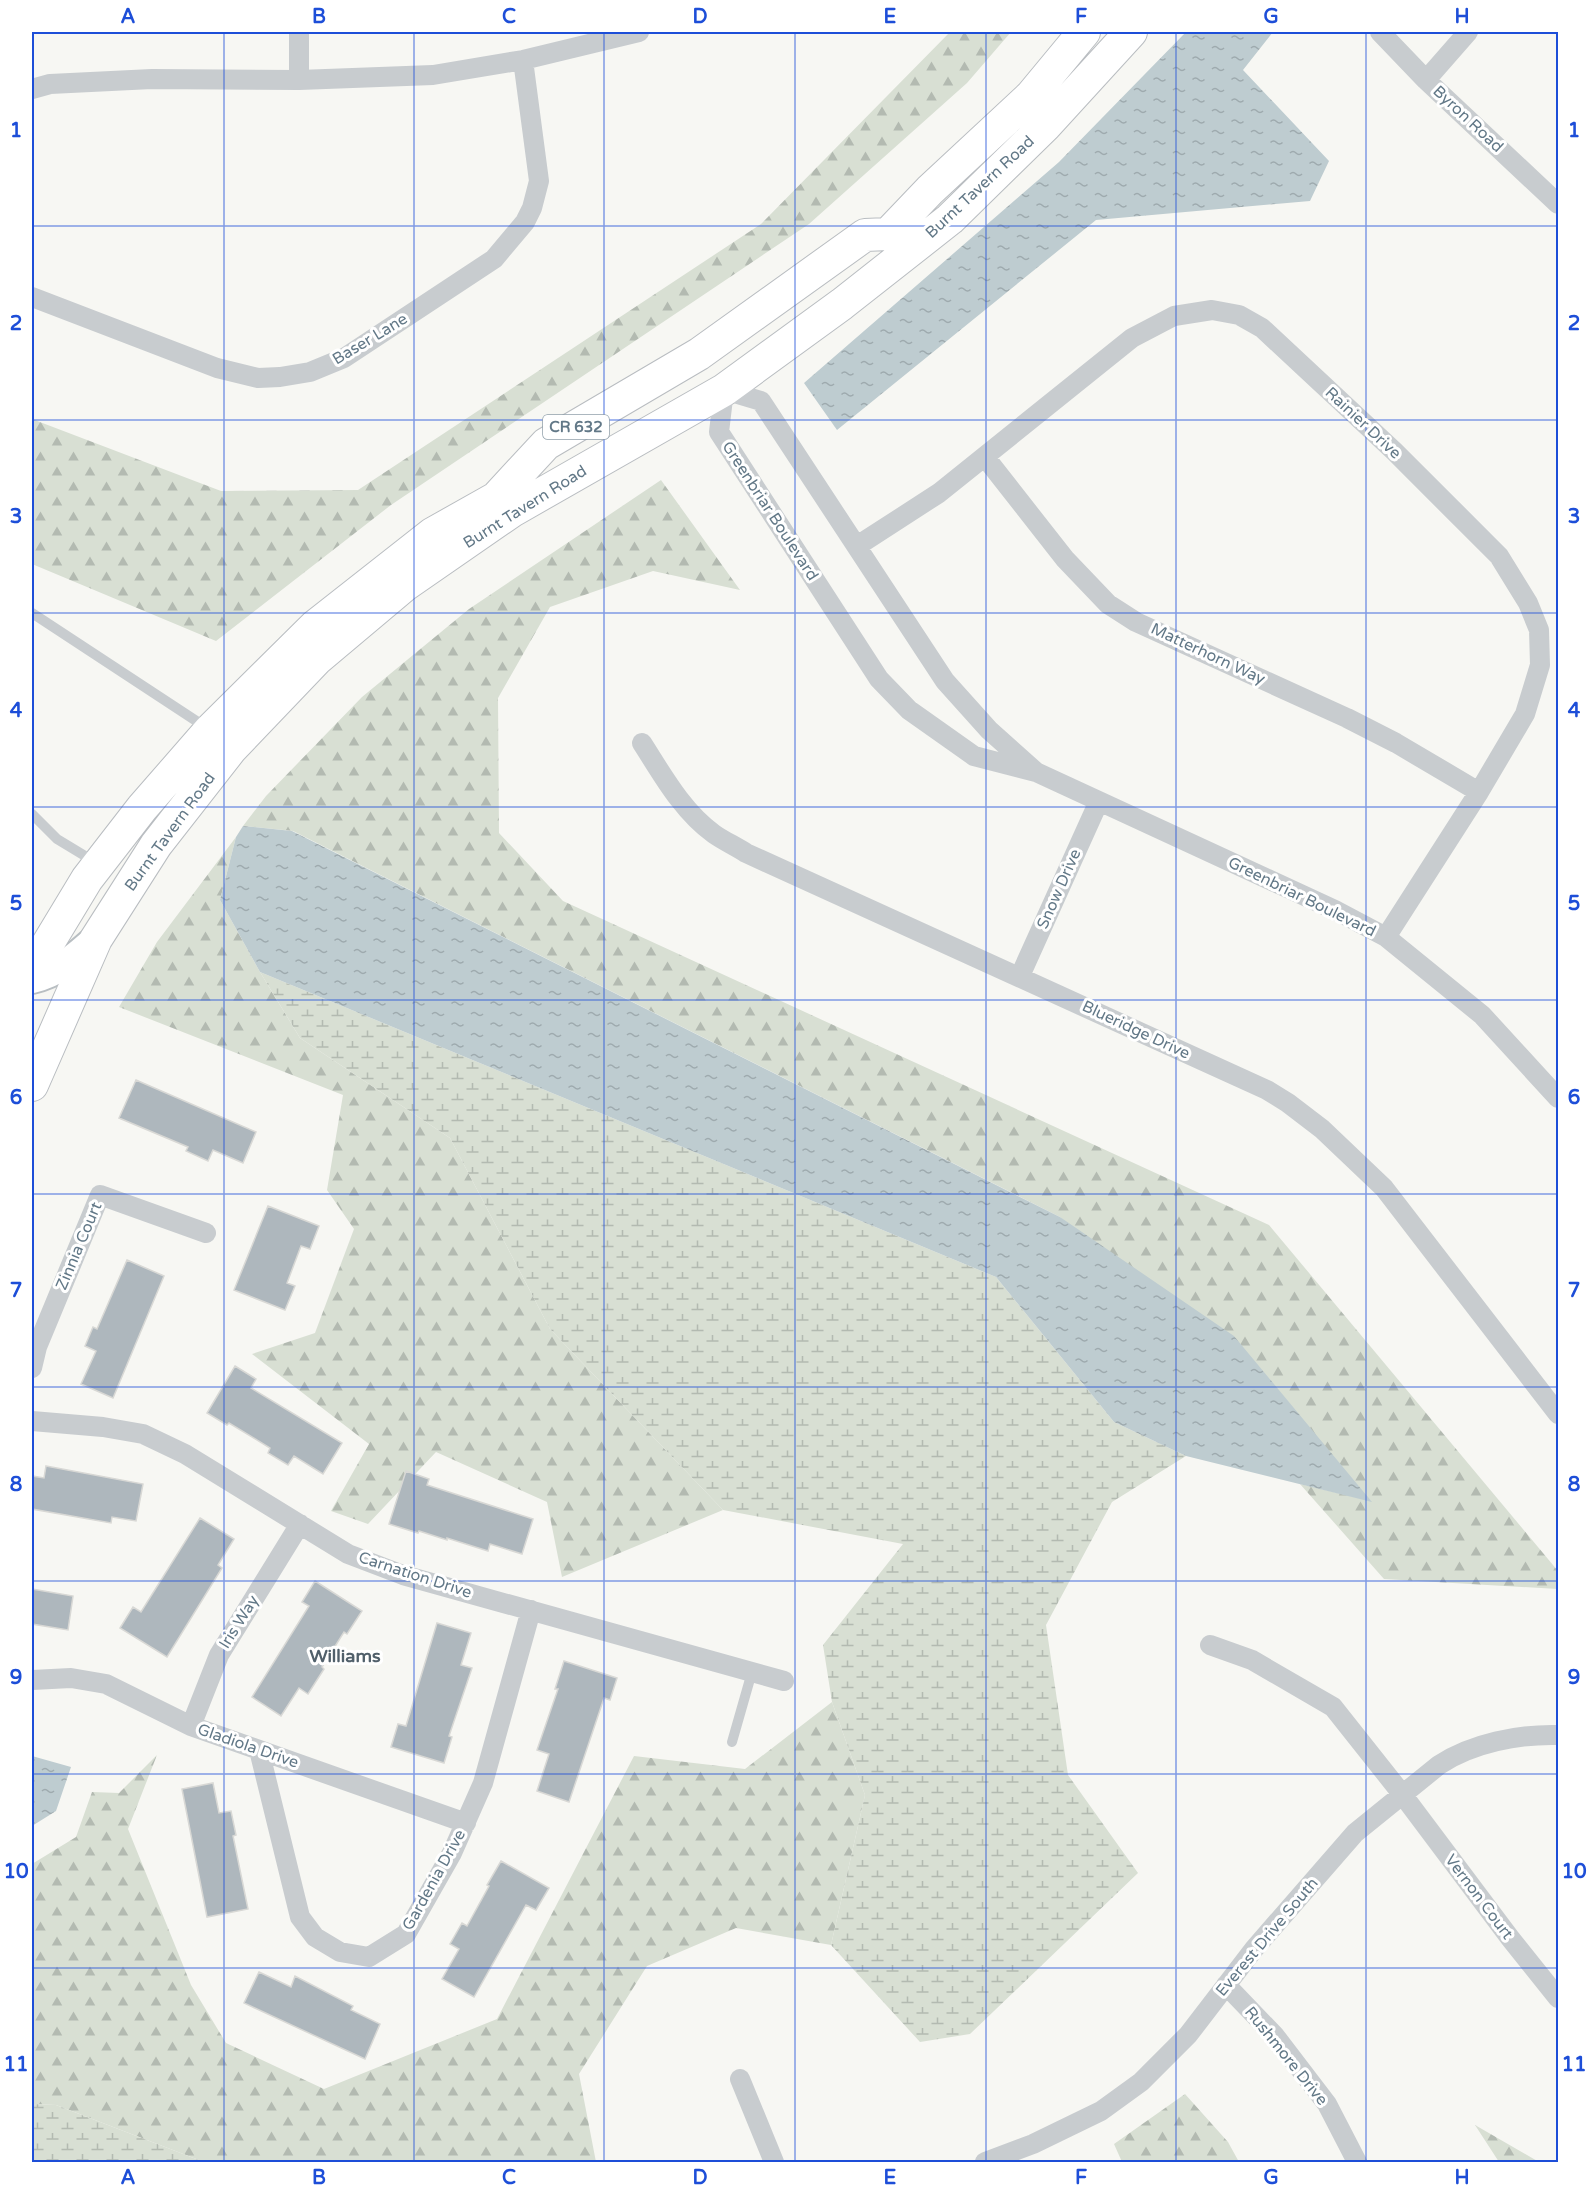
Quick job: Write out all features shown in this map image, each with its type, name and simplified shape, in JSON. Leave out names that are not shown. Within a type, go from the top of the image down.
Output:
[{"type":"main road","name":"Burnt Tavern Road","points":[[32,970],[98,864],[142,808],[210,730],[315,626],[432,534],[496,498],[546,444],[699,354],[865,235],[888,234],[930,190],[1030,96],[1084,32]]},
{"type":"main road","name":"Burnt Tavern Road","points":[[32,1085],[96,939],[156,845],[231,749],[317,658],[405,585],[512,511],[724,390],[842,304],[950,219],[1046,125],[1131,32]]},
{"type":"main road","points":[[496,498],[637,411],[674,391],[724,390],[736,358],[876,252],[888,234]]},
{"type":"street","points":[[299,32],[299,80]]},
{"type":"street","points":[[32,89],[50,84],[152,79],[299,80],[433,75],[523,60],[639,32]]},
{"type":"street","name":"Byron Road","points":[[1380,32],[1426,80],[1558,204]]},
{"type":"street","points":[[1426,80],[1468,32]]},
{"type":"street","name":"Baser Lane","points":[[32,297],[217,368],[258,378],[310,372],[344,358],[494,259],[525,222],[532,208],[539,181],[523,60]]},
{"type":"street","name":"Rainier Drive","points":[[857,546],[939,493],[1132,338],[1174,316],[1212,310],[1239,315],[1262,328],[1394,451],[1498,556],[1528,603],[1539,630],[1540,665],[1525,714],[1479,792],[1386,937]]},
{"type":"street","name":"Greenbriar Boulevard","points":[[1036,772],[989,730],[945,681],[760,401],[724,390],[719,432],[879,679],[909,710],[974,756],[1036,772],[1324,905],[1386,937],[1482,1015],[1555,1086]]},
{"type":"street","name":"Matterhorn Way","points":[[985,457],[1065,559],[1108,604],[1136,622],[1347,718],[1396,743],[1479,792]]},
{"type":"street","name":"Blueridge Drive","points":[[642,743],[672,790],[692,814],[713,833],[746,853],[1020,976],[1267,1090],[1288,1103],[1322,1129],[1384,1188],[1558,1414]]},
{"type":"street","name":"Snow Drive","points":[[1020,976],[1099,801]]},
{"type":"street","points":[[32,979],[48,975],[76,957],[96,939]]},
{"type":"street","name":"Zinnia Court","points":[[32,1368],[37,1347],[100,1195],[206,1233]]},
{"type":"street","name":"Carnation Drive","points":[[32,1422],[103,1427],[143,1434],[185,1454],[348,1554],[403,1575],[784,1681]]},
{"type":"street","name":"Iris Way","points":[[191,1726],[219,1655],[300,1524]]},
{"type":"street","name":"Gardenia Drive","points":[[259,1750],[300,1917],[315,1937],[340,1952],[369,1957],[406,1934],[452,1853],[483,1783],[531,1610]]},
{"type":"street","name":"Vernon Court","points":[[1210,1645],[1252,1660],[1333,1707],[1558,1998]]},
{"type":"street","name":"Gladiola Drive","points":[[32,1680],[71,1678],[106,1684],[191,1726],[466,1823]]},
{"type":"street","name":"Everest Drive South","points":[[985,2163],[1033,2144],[1091,2116],[1141,2082],[1188,2035],[1254,1949],[1355,1833],[1402,1794],[1453,1756],[1500,1741],[1540,1734],[1558,1735]]},
{"type":"street","name":"Rushmore Drive","points":[[1226,1985],[1275,2036],[1327,2104],[1357,2163]]},
{"type":"street","points":[[740,2079],[774,2163]]},
{"type":"lane","points":[[32,613],[210,730]]},
{"type":"lane","points":[[32,813],[57,839],[98,864]]},
{"type":"lane","points":[[732,1742],[752,1672]]},
{"type":"green space","points":[[950,32],[1011,32],[967,83],[809,224],[391,505],[216,641],[32,564],[32,419],[221,491],[358,490],[761,224]]},
{"type":"green space","points":[[661,480],[740,590],[653,571],[550,607],[498,698],[499,833],[563,901],[1269,1225],[1558,1571],[1558,1589],[1384,1579],[1300,1484],[1371,1501],[1060,1217],[293,831],[243,826],[266,796],[362,697],[469,609]]},
{"type":"green space","points":[[236,837],[220,900],[300,1038],[450,1138],[550,1329],[723,1510],[562,1577],[547,1502],[436,1452],[368,1524],[331,1511],[369,1444],[252,1354],[315,1333],[354,1229],[327,1190],[343,1095],[119,1007],[157,942]]},
{"type":"green space","points":[[260,972],[996,1277],[1114,1422],[1186,1456],[1112,1502],[1046,1625],[1068,1775],[1138,1873],[970,2034],[920,2042],[831,1945],[865,1795],[832,1702],[823,1645],[903,1544],[723,1510],[550,1329],[450,1138],[300,1038]]},
{"type":"green space","points":[[832,1702],[865,1795],[831,1945],[736,1928],[647,1966],[579,2074],[596,2162],[204,2162],[56,2105],[32,2104],[32,1864],[76,1837],[92,1792],[119,1793],[157,1755],[128,1829],[191,1985],[226,2043],[324,2089],[497,2019],[634,1756],[745,1769]]},
{"type":"green space","points":[[1185,2094],[1228,2142],[1239,2162],[1122,2162],[1114,2144]]},
{"type":"green space","points":[[32,2104],[56,2105],[204,2162],[32,2162]]},
{"type":"green space","points":[[1475,2125],[1539,2162],[1499,2162]]},
{"type":"water","points":[[1186,32],[1273,32],[1243,70],[1329,161],[1310,201],[1096,220],[837,430],[804,383],[1059,162]]},
{"type":"water","points":[[243,826],[292,831],[1060,1217],[1234,1336],[1372,1502],[1186,1456],[1114,1422],[996,1277],[260,972],[220,900],[236,837]]},
{"type":"water","points":[[32,1756],[71,1767],[56,1811],[32,1826]]},
{"type":"building","points":[[136,1080],[256,1132],[243,1163],[213,1150],[208,1161],[186,1151],[188,1147],[119,1118]]},
{"type":"building","points":[[268,1206],[319,1226],[310,1249],[301,1246],[287,1283],[295,1286],[285,1310],[234,1290]]},
{"type":"building","points":[[127,1260],[164,1276],[113,1398],[81,1384],[96,1351],[85,1346],[93,1327],[97,1329]]},
{"type":"building","points":[[235,1366],[256,1379],[251,1388],[342,1443],[323,1474],[294,1456],[288,1465],[268,1453],[270,1448],[229,1423],[227,1425],[207,1413]]},
{"type":"building","points":[[46,1466],[143,1484],[136,1521],[112,1517],[111,1523],[32,1509],[32,1476],[44,1478]]},
{"type":"building","points":[[406,1471],[429,1479],[427,1485],[533,1519],[522,1554],[490,1544],[488,1551],[389,1524]]},
{"type":"building","points":[[200,1518],[234,1539],[218,1565],[222,1568],[167,1657],[120,1628],[133,1607],[141,1612]]},
{"type":"building","points":[[315,1581],[362,1611],[347,1634],[344,1632],[308,1694],[299,1688],[281,1716],[252,1697],[309,1606],[302,1602]]},
{"type":"building","points":[[32,1589],[73,1596],[68,1630],[32,1624]]},
{"type":"building","points":[[437,1623],[471,1633],[461,1665],[472,1668],[449,1736],[452,1737],[444,1763],[391,1747],[398,1724],[406,1726]]},
{"type":"building","points":[[564,1661],[617,1678],[610,1700],[604,1698],[569,1802],[537,1791],[549,1754],[537,1750],[558,1689],[555,1689]]},
{"type":"building","points":[[213,1783],[219,1813],[231,1811],[236,1835],[233,1836],[248,1909],[207,1917],[182,1789]]},
{"type":"building","points":[[501,1861],[549,1888],[536,1910],[526,1905],[474,1997],[442,1979],[459,1949],[450,1944],[462,1923],[467,1926]]},
{"type":"building","points":[[259,1972],[291,1987],[295,1976],[353,2006],[351,2010],[380,2024],[365,2059],[244,2003]]},
{"type":"district","name":"Williams","points":[[345,1656]]}]
